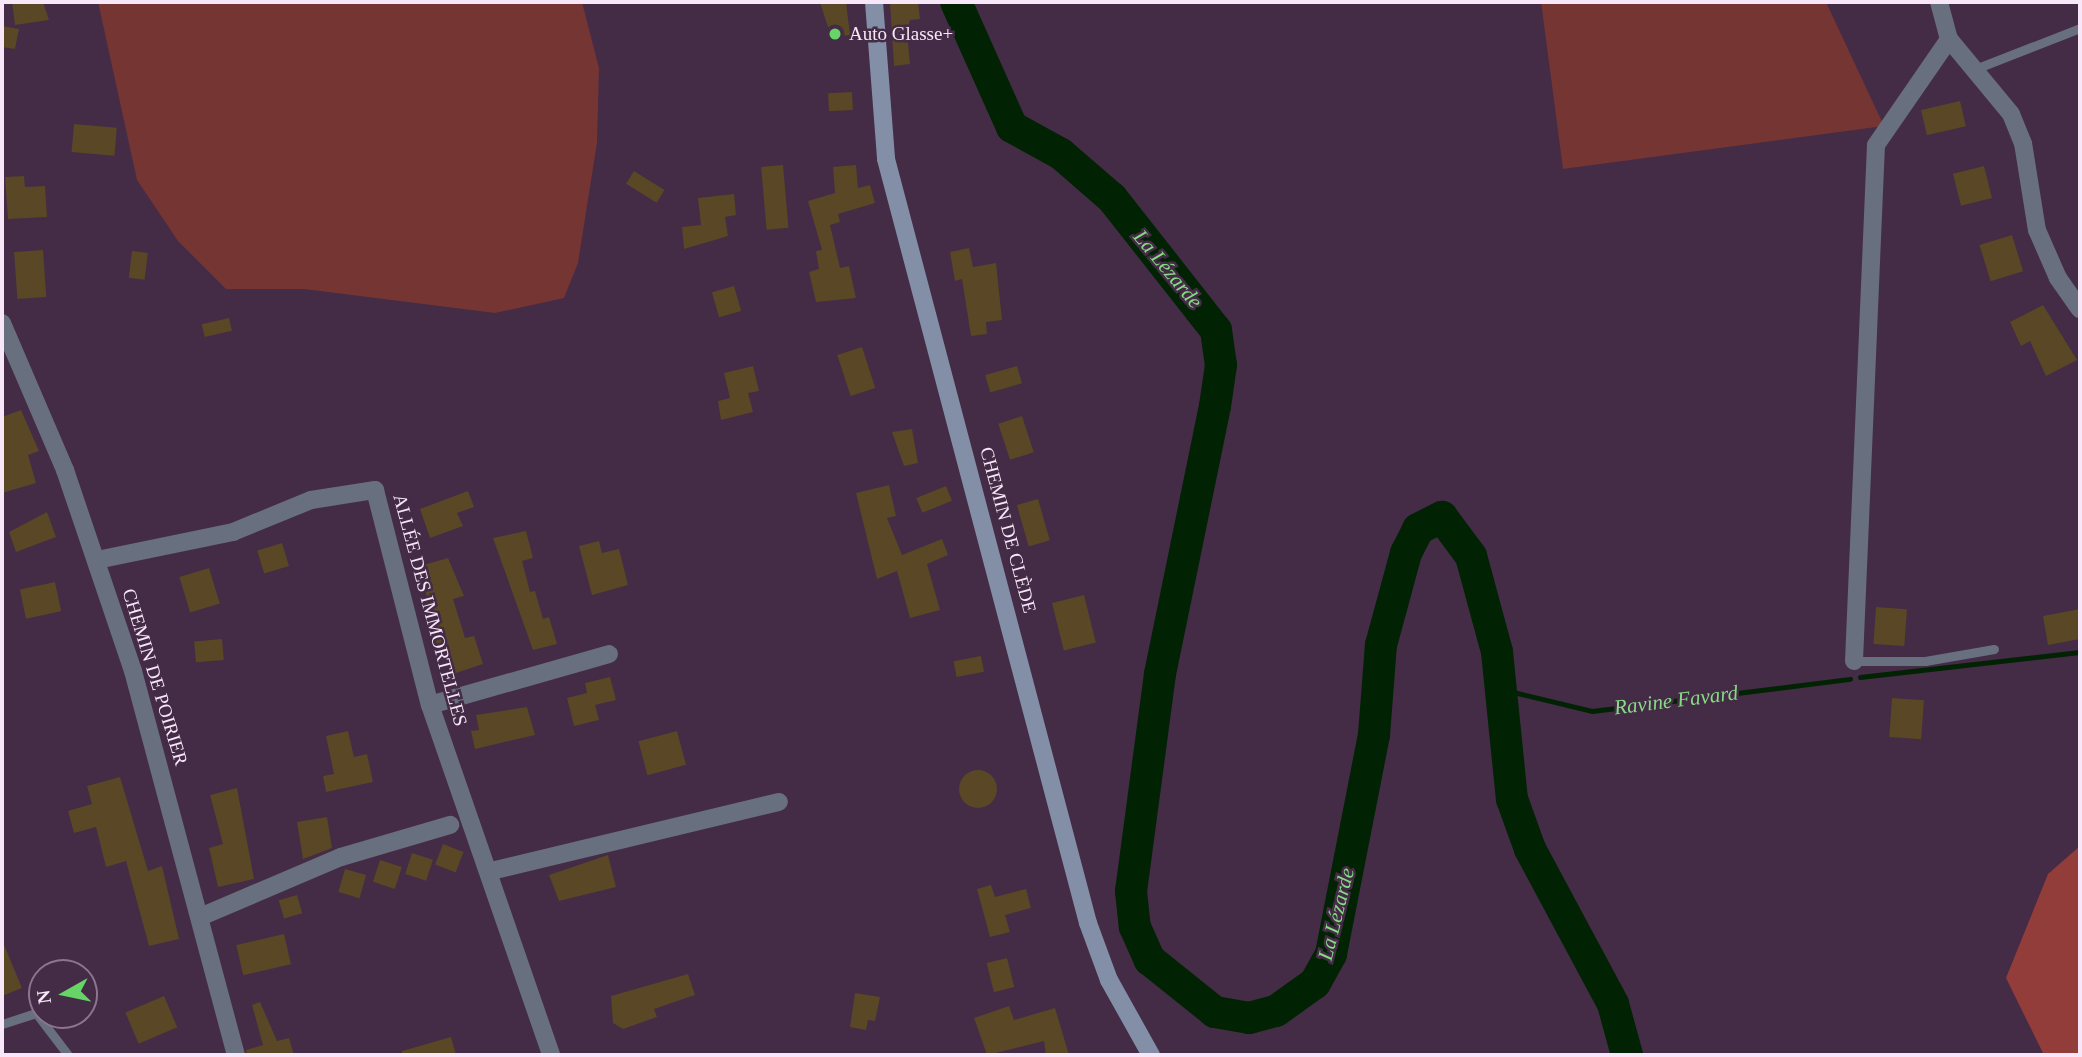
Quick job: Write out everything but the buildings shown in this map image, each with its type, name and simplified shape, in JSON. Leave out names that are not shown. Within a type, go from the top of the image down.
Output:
[{"type":"main road","name":"CHEMIN DE CLÈDE","points":[[874,2],[890,173],[1088,923],[1109,979],[1151,1055]]},
{"type":"street","points":[[1940,2],[1949,39],[2011,114],[2023,143],[2037,230],[2058,278],[2080,309]]},
{"type":"street","points":[[1854,661],[1876,145],[1949,39]]},
{"type":"street","name":"CHEMIN DE POIRIER","points":[[2,323],[97,560],[200,918],[236,1055]]},
{"type":"street","name":"ALLÉE DES IMMORTELLES","points":[[97,560],[233,532],[311,500],[374,490],[430,705],[491,872],[527,998],[551,1055]]},
{"type":"street","points":[[430,705],[609,654]]},
{"type":"street","points":[[491,872],[779,802]]},
{"type":"street","points":[[200,918],[341,857],[450,825]]},
{"type":"lane","points":[[1975,69],[2080,28]]},
{"type":"lane","points":[[1854,661],[1925,662],[1994,649]]},
{"type":"lane","points":[[2,1024],[36,1013],[68,1055]]},
{"type":"shaded area","points":[[98,2],[582,2],[599,68],[597,143],[578,263],[564,298],[495,313],[304,289],[226,289],[178,241],[137,180]]},
{"type":"shaded area","points":[[1541,2],[1826,2],[1884,126],[1563,169]]},
{"type":"shaded area","points":[[2080,846],[2080,1055],[2044,1055],[2006,978],[2048,874]]},
{"type":"waterway","name":"La Lézarde","points":[[956,2],[1012,127],[1061,154],[1112,198],[1216,330],[1221,365],[1215,406],[1160,674],[1131,891],[1135,927],[1150,960],[1215,1012],[1249,1018],[1276,1011],[1315,983],[1331,954],[1374,735],[1381,645],[1406,553],[1418,529],[1442,517],[1471,556],[1497,652],[1512,799],[1530,849],[1613,1004],[1627,1055]]},
{"type":"waterway","name":"Ravine Favard","points":[[1860,677],[2080,652]]},
{"type":"waterway","name":"Ravine Favard","points":[[1505,690],[1592,711],[1850,679]]},
{"type":"place","name":"Auto Glasse+","points":[[835,34]]}]
